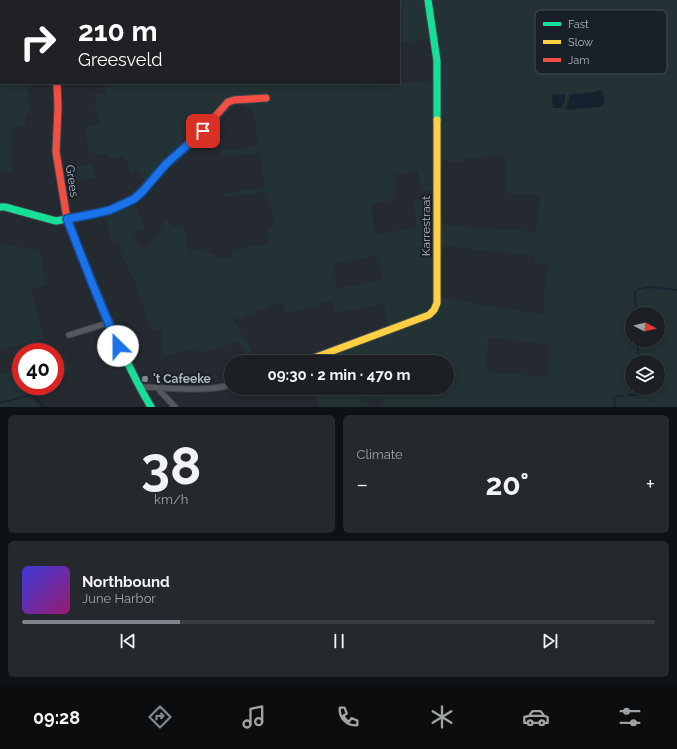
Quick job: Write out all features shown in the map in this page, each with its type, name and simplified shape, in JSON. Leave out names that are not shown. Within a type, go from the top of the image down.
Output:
[{"type":"street","name":"Karrestraat","points":[[322,355],[429,315],[436,308],[438,226],[437,67],[436,47],[428,0]]},
{"type":"street","name":"Grees","points":[[57,84],[58,107],[56,152],[67,219],[118,346],[151,407]]},
{"type":"street","points":[[0,207],[5,207],[56,221],[110,210],[134,199],[142,192],[166,164],[195,138],[228,102],[234,100],[266,98]]},
{"type":"street","points":[[69,335],[108,323]]},
{"type":"street","points":[[140,388],[159,387],[205,389],[224,386]]},
{"type":"street","points":[[159,387],[160,391],[175,407]]},
{"type":"shaded area","points":[[400,0],[424,0],[431,37],[400,44]]},
{"type":"shaded area","points":[[431,0],[677,0],[677,407],[383,407],[382,401],[365,397],[368,407],[318,407],[317,395],[454,395],[454,355],[327,355],[392,333],[388,327],[384,304],[335,314],[331,301],[286,314],[282,302],[234,320],[252,352],[248,355],[246,355],[239,342],[199,353],[197,348],[164,356],[160,336],[164,334],[161,328],[151,331],[134,280],[120,252],[122,251],[117,240],[113,242],[103,215],[134,203],[146,229],[133,233],[139,248],[154,242],[152,237],[163,233],[160,225],[168,220],[173,228],[182,224],[189,250],[200,249],[222,258],[231,257],[234,249],[268,244],[268,230],[274,222],[266,192],[224,197],[225,193],[265,187],[259,153],[221,157],[221,151],[258,146],[254,113],[238,104],[230,109],[225,113],[220,122],[217,147],[211,146],[212,137],[206,136],[201,139],[198,135],[192,139],[189,137],[147,183],[137,169],[132,172],[123,156],[110,159],[108,154],[95,156],[94,152],[89,153],[85,127],[100,124],[94,109],[97,104],[94,95],[106,93],[105,84],[365,84],[366,86],[436,80],[432,191],[420,191],[418,171],[395,175],[396,197],[387,202],[371,204],[375,234],[416,228],[414,199],[433,198],[433,295],[470,303],[543,314],[548,264],[535,263],[535,256],[444,246],[444,251],[439,251],[440,221],[444,221],[444,225],[536,232],[540,195],[506,193],[505,156],[468,158],[464,161],[442,161],[441,59]],"holes":[[[378,255],[382,280],[337,289],[333,264]],[[488,337],[549,345],[547,377],[487,372]]]},
{"type":"shaded area","points":[[0,84],[27,84],[29,105],[31,105],[32,113],[27,113],[25,127],[13,126],[11,172],[0,171]]},
{"type":"shaded area","points":[[91,164],[96,178],[68,182],[65,168]]},
{"type":"shaded area","points":[[0,245],[39,249],[47,285],[31,290],[44,339],[28,343],[12,343],[12,347],[0,350]]},
{"type":"shaded area","points":[[64,354],[70,371],[64,373]]},
{"type":"shaded area","points":[[12,371],[12,395],[32,395],[32,398],[40,407],[0,407],[0,374]]},
{"type":"shaded area","points":[[247,395],[261,395],[247,397]]},
{"type":"water","points":[[600,90],[602,91],[605,102],[600,107],[567,110],[565,108],[569,101],[569,95]]},
{"type":"water","points":[[565,94],[565,101],[561,108],[553,108],[552,95]]},
{"type":"waterway","points":[[636,307],[635,292],[638,289],[647,287],[677,290]]},
{"type":"waterway","points":[[638,347],[638,355]]},
{"type":"waterway","points":[[0,403],[34,395],[43,407]]},
{"type":"waterway","points":[[615,407],[614,398],[617,396],[623,396]]},
{"type":"traffic: fast","points":[[428,0],[437,61],[437,120]]},
{"type":"traffic: fast","points":[[0,207],[5,207],[56,221],[103,212],[135,198],[159,172]]},
{"type":"traffic: fast","points":[[84,263],[123,354],[151,407]]},
{"type":"traffic: slow","points":[[322,355],[429,315],[434,310],[437,303],[437,120]]},
{"type":"traffic: jam","points":[[57,84],[58,107],[56,152],[67,219],[84,263]]},
{"type":"traffic: jam","points":[[159,172],[195,139],[228,102],[234,100],[266,98]]},
{"type":"place","name":"'t Cafeeke","points":[[145,379]]},
{"type":"route","points":[[118,346],[67,219],[110,210],[139,196],[166,164],[203,131]]}]
